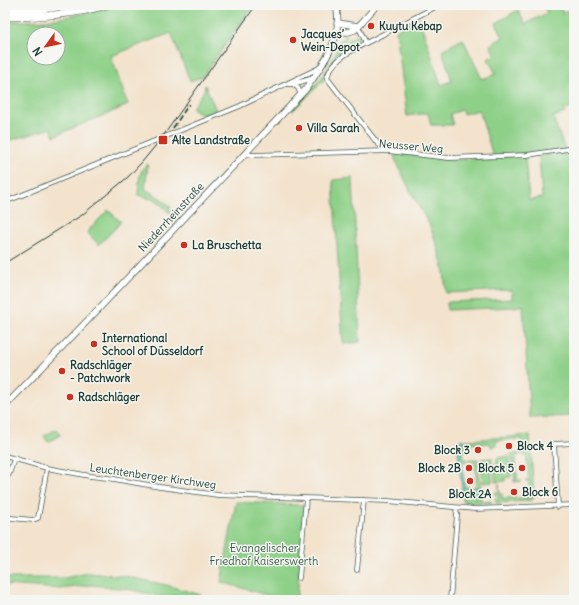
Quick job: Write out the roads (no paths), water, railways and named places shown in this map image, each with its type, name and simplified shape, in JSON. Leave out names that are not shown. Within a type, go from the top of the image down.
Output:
[{"type":"highway","points":[[5,10],[33,10],[72,5]]},
{"type":"highway","points":[[5,17],[33,17],[67,14],[107,5]]},
{"type":"main road","name":"Niederrheinstraße","points":[[5,406],[301,95],[322,68],[331,50],[337,32],[336,5]]},
{"type":"main road","points":[[337,32],[352,31],[377,5]]},
{"type":"main road","points":[[337,23],[358,26]]},
{"type":"street","points":[[388,151],[378,144],[327,76],[344,55],[439,5]]},
{"type":"street","points":[[358,26],[366,43]]},
{"type":"street","points":[[5,202],[211,118],[322,68]]},
{"type":"street","points":[[285,84],[293,84],[314,78]]},
{"type":"street","points":[[293,84],[298,88],[301,95]]},
{"type":"street","name":"Neusser Weg","points":[[246,154],[388,151],[449,158],[527,155],[574,148]]},
{"type":"street","points":[[558,506],[554,444],[574,443]]},
{"type":"street","name":"Leuchtenberger Kirchweg","points":[[5,456],[47,468],[90,476],[127,480],[160,488],[197,493],[306,499],[388,501],[456,508],[488,509],[574,505]]},
{"type":"street","points":[[5,480],[9,474],[14,459]]},
{"type":"street","points":[[11,518],[32,520],[38,518],[47,468]]},
{"type":"street","points":[[298,578],[306,499]]},
{"type":"street","points":[[357,570],[364,500]]},
{"type":"street","points":[[450,600],[457,515],[456,508]]},
{"type":"waterway","points":[[462,439],[463,443],[460,449],[464,490],[480,491]]},
{"type":"tram line","points":[[5,263],[82,215],[128,177],[161,139],[256,5]]},
{"type":"railway","points":[[173,128],[189,104]]},
{"type":"place","name":"Kuytu Kebap","points":[[371,26]]},
{"type":"place","name":"Jacques’ Wein-Depot","points":[[293,40]]},
{"type":"place","name":"Villa Sarah","points":[[299,128]]},
{"type":"place","name":"Alte Landstraße","points":[[163,140]]},
{"type":"place","name":"La Bruschetta","points":[[184,245]]},
{"type":"place","name":"International School of Düsseldorf","points":[[94,344]]},
{"type":"place","name":"Radschläger - Patchwork","points":[[62,371]]},
{"type":"place","name":"Radschläger","points":[[70,397]]},
{"type":"place","name":"Block 4","points":[[509,446]]},
{"type":"place","name":"Block 3","points":[[478,450]]},
{"type":"place","name":"Block 2B","points":[[469,468]]},
{"type":"place","name":"Block 5","points":[[522,468]]},
{"type":"place","name":"Block 2A","points":[[470,481]]},
{"type":"place","name":"Block 6","points":[[514,492]]},
{"type":"park label","name":"Evangelischer Friedhof Kaiserswerth","points":[[264,554]]}]
